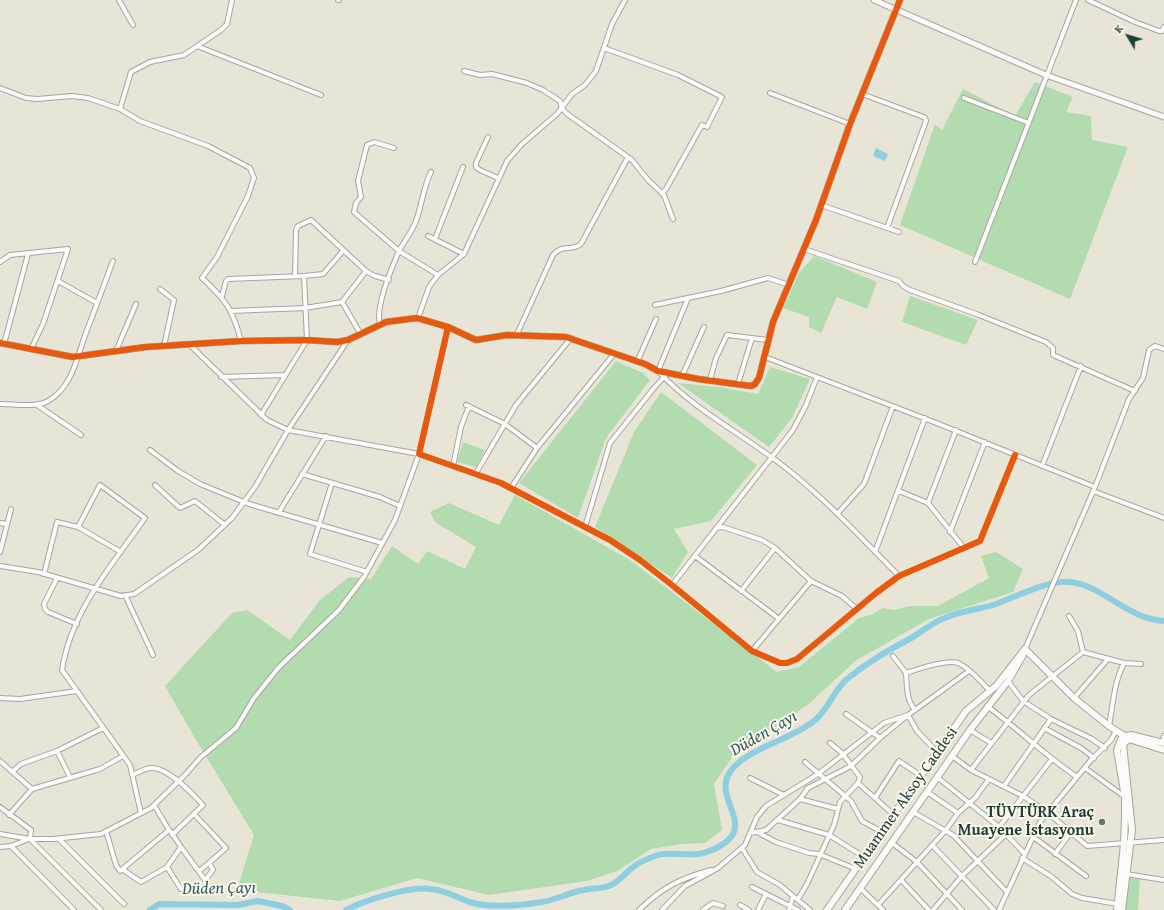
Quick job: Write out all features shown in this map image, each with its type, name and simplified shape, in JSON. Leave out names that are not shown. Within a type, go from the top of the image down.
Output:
[{"type":"main road","points":[[1025,649],[1074,698],[1116,731],[1125,737],[1164,743]]},
{"type":"main road","name":"Muammer Aksoy Caddesi","points":[[845,910],[987,706],[1008,681],[1021,660],[1025,649]]},
{"type":"main road","name":"Muammer Aksoy Caddesi","points":[[827,910],[966,711],[990,692],[1025,649]]},
{"type":"main road","points":[[1125,737],[1117,750],[1128,816]]},
{"type":"main road","points":[[1121,744],[1128,816],[1126,874],[1122,910]]},
{"type":"main road","points":[[1118,907],[1127,843]]},
{"type":"street","points":[[119,0],[133,25]]},
{"type":"street","points":[[120,109],[131,72],[150,62],[184,55],[197,46],[227,24],[232,0]]},
{"type":"street","points":[[418,318],[429,287],[438,275],[464,254],[507,161],[522,144],[562,108],[572,94],[585,85],[596,71],[612,24],[624,0]]},
{"type":"street","points":[[874,0],[1046,75],[1164,117]]},
{"type":"street","points":[[28,254],[2,343],[73,357],[164,346],[241,341],[307,340],[337,342],[348,340],[380,324],[401,319],[418,318],[448,327],[476,340],[516,334],[571,338],[658,371],[745,386],[755,384],[762,369],[773,322],[804,249],[850,124],[900,0]]},
{"type":"street","points":[[975,262],[1076,0]]},
{"type":"street","points":[[1088,0],[1135,22],[1159,31],[1162,31],[1164,27]]},
{"type":"street","points":[[197,46],[321,95]]},
{"type":"street","points":[[604,48],[678,75],[722,97],[707,127],[702,125],[666,189],[662,192]]},
{"type":"street","points":[[464,72],[480,75],[492,74],[527,83],[543,90],[560,101],[562,108],[573,119],[628,157],[662,192],[673,219]]},
{"type":"street","points":[[0,88],[26,98],[37,99],[72,96],[88,98],[120,109],[140,121],[208,146],[250,168],[254,178],[248,196],[217,257],[202,278],[222,296],[230,311],[241,341]]},
{"type":"street","points":[[770,93],[850,124]]},
{"type":"street","points":[[862,94],[921,116],[926,121],[887,228]]},
{"type":"street","points":[[964,98],[1029,123]]},
{"type":"street","points":[[488,137],[476,163],[476,167],[498,178]]},
{"type":"street","points":[[394,148],[374,142],[367,145],[358,181],[361,197],[356,203],[354,212],[399,251],[438,275]]},
{"type":"street","points":[[516,334],[553,255],[562,248],[576,248],[581,244],[628,157]]},
{"type":"street","points":[[435,240],[463,166]]},
{"type":"street","points":[[380,324],[379,312],[389,280],[399,251],[415,223],[422,202],[424,185],[431,172]]},
{"type":"street","points":[[821,205],[899,232]]},
{"type":"street","points":[[295,276],[296,230],[307,220],[314,221],[343,251],[366,271],[375,276],[389,280]]},
{"type":"street","points":[[428,236],[464,254]]},
{"type":"street","points":[[0,262],[10,255],[68,249],[43,324],[31,349]]},
{"type":"street","points":[[804,249],[899,281],[903,286],[910,290],[979,315],[1046,342],[1053,348],[1053,355],[1135,391]]},
{"type":"street","points":[[222,296],[226,281],[228,279],[324,274],[343,251]]},
{"type":"street","points":[[0,404],[37,405],[48,401],[58,394],[70,377],[80,356],[83,340],[113,261]]},
{"type":"street","points":[[230,311],[305,308],[342,302],[366,271]]},
{"type":"street","points":[[261,415],[284,375],[307,340],[304,276]]},
{"type":"street","points":[[655,305],[768,278],[789,285]]},
{"type":"street","points":[[58,281],[97,303]]},
{"type":"street","points":[[160,289],[174,300],[164,346]]},
{"type":"street","points":[[658,371],[688,298]]},
{"type":"street","points":[[342,302],[360,333]]},
{"type":"street","points":[[116,351],[136,304]]},
{"type":"street","points":[[637,362],[656,319]]},
{"type":"street","points":[[0,834],[30,839],[59,839],[101,834],[154,805],[201,757],[236,728],[254,698],[279,667],[339,610],[367,572],[395,520],[419,454],[448,327]]},
{"type":"street","points":[[682,376],[704,327]]},
{"type":"street","points":[[710,380],[716,358],[726,336],[768,340]]},
{"type":"street","points":[[476,473],[516,405],[571,338]]},
{"type":"street","points":[[738,384],[752,338]]},
{"type":"street","points":[[0,566],[44,574],[94,589],[125,595],[134,594],[198,550],[224,525],[244,501],[288,430],[348,340]]},
{"type":"street","points":[[190,345],[261,415],[288,430],[419,454],[476,473],[511,488],[610,540],[634,556],[672,585],[752,651],[774,661],[788,663],[797,659],[899,576],[980,541],[1015,455]]},
{"type":"street","points":[[1025,649],[1094,489],[1129,399],[1143,378],[1149,350],[1155,346],[1164,350]]},
{"type":"street","points":[[511,488],[538,448],[614,354]]},
{"type":"street","points":[[765,357],[956,430],[1164,518]]},
{"type":"street","points":[[1042,466],[1081,366]]},
{"type":"street","points":[[658,371],[664,378],[693,401],[772,457],[813,489],[899,576]]},
{"type":"street","points":[[585,528],[610,443],[654,388],[668,373]]},
{"type":"street","points":[[221,377],[284,375]]},
{"type":"street","points":[[672,585],[794,430],[806,406],[817,377]]},
{"type":"street","points":[[37,405],[81,435]]},
{"type":"street","points":[[453,466],[461,427],[468,406],[505,424],[538,448]]},
{"type":"street","points":[[838,514],[864,484],[893,406]]},
{"type":"street","points":[[875,552],[925,418]]},
{"type":"street","points":[[928,503],[956,430]]},
{"type":"street","points":[[279,512],[326,436]]},
{"type":"street","points":[[950,532],[985,442]]},
{"type":"street","points":[[150,450],[190,479],[244,501],[318,525],[382,543]]},
{"type":"street","points":[[302,474],[380,497],[400,506]]},
{"type":"street","points":[[332,483],[310,554],[367,572]]},
{"type":"street","points":[[78,527],[100,485],[145,518],[94,589],[65,648],[62,670],[130,765],[140,813]]},
{"type":"street","points":[[155,485],[180,508],[195,501],[224,525]]},
{"type":"street","points":[[899,490],[928,503],[964,548]]},
{"type":"street","points":[[0,552],[11,509]]},
{"type":"street","points":[[44,574],[57,522],[78,527],[122,552]]},
{"type":"street","points":[[0,523],[7,524]]},
{"type":"street","points":[[716,528],[723,527],[762,540],[775,548],[811,581],[842,596],[857,609]]},
{"type":"street","points":[[741,591],[775,548]]},
{"type":"street","points":[[695,556],[778,618]]},
{"type":"street","points":[[57,578],[44,604],[45,609],[48,612],[77,624]]},
{"type":"street","points":[[752,651],[778,618],[811,581]]},
{"type":"street","points":[[125,595],[153,655]]},
{"type":"street","points":[[1068,616],[1078,632],[1083,652]]},
{"type":"street","points":[[1083,652],[1124,663],[1141,664]]},
{"type":"street","points":[[972,770],[1023,701],[1051,676],[1083,652]]},
{"type":"street","points":[[893,656],[906,673],[907,690],[910,703],[916,710]]},
{"type":"street","points":[[1074,698],[1108,659]]},
{"type":"street","points":[[906,673],[952,662],[960,664],[969,671],[990,692]]},
{"type":"street","points":[[1109,726],[1116,693],[1116,681],[1124,663]]},
{"type":"street","points":[[750,833],[766,830],[800,799],[808,788],[851,766],[880,738],[908,715],[969,671]]},
{"type":"street","points":[[1008,681],[1023,701],[1051,719],[1089,737],[1105,748]]},
{"type":"street","points":[[0,698],[20,700],[77,692]]},
{"type":"street","points":[[987,706],[1052,759],[1077,777]]},
{"type":"street","points":[[846,714],[880,738]]},
{"type":"street","points":[[908,715],[917,731],[937,752]]},
{"type":"street","points":[[662,910],[685,886],[718,868],[745,845],[757,817],[766,806],[818,774],[872,732],[892,719],[908,715]]},
{"type":"street","points":[[1004,786],[1033,742],[1051,719]]},
{"type":"street","points":[[12,772],[21,764],[57,751],[103,728]]},
{"type":"street","points":[[1044,728],[1081,748],[1094,758]]},
{"type":"street","points":[[970,730],[991,743]]},
{"type":"street","points":[[999,910],[1006,891],[1032,836],[1047,812],[1094,758],[1105,748],[1116,731]]},
{"type":"street","points":[[1111,740],[1121,744]]},
{"type":"street","points":[[798,899],[807,884],[819,854],[829,835],[840,802],[858,783],[860,777],[844,755],[830,743]]},
{"type":"street","points":[[57,751],[70,777]]},
{"type":"street","points":[[9,815],[32,789],[100,769],[123,756]]},
{"type":"street","points":[[952,756],[972,770],[1023,796],[1047,812],[1087,846],[1164,840]]},
{"type":"street","points":[[999,827],[1052,759]]},
{"type":"street","points":[[0,761],[32,789]]},
{"type":"street","points":[[875,798],[899,761],[921,776]]},
{"type":"street","points":[[805,762],[826,779],[844,797],[851,801],[862,821],[882,832]]},
{"type":"street","points":[[132,775],[150,768],[162,770],[174,777],[204,805],[172,835]]},
{"type":"street","points":[[1085,768],[1125,797]]},
{"type":"street","points":[[937,777],[999,827],[1024,853]]},
{"type":"street","points":[[750,778],[784,795]]},
{"type":"street","points":[[878,905],[946,830],[958,813],[970,803],[989,779]]},
{"type":"street","points":[[858,783],[894,815]]},
{"type":"street","points":[[927,792],[958,813]]},
{"type":"street","points":[[800,799],[838,809]]},
{"type":"street","points":[[154,805],[172,835],[205,880],[213,870],[209,863]]},
{"type":"street","points":[[0,807],[31,830],[30,839]]},
{"type":"street","points":[[913,812],[946,830],[1006,891]]},
{"type":"street","points":[[194,814],[226,848],[199,872]]},
{"type":"street","points":[[778,820],[829,835],[864,857]]},
{"type":"street","points":[[122,869],[169,830]]},
{"type":"street","points":[[106,831],[116,865],[120,871],[122,869],[141,882],[167,867],[181,847]]},
{"type":"street","points":[[756,832],[776,842],[810,853],[819,854],[856,869]]},
{"type":"street","points":[[1055,854],[1071,832]]},
{"type":"street","points":[[933,910],[962,876],[979,862],[1006,834]]},
{"type":"street","points":[[1032,836],[1086,876]]},
{"type":"street","points":[[0,847],[11,846],[30,839]]},
{"type":"street","points":[[30,839],[101,910]]},
{"type":"street","points":[[59,839],[124,904]]},
{"type":"street","points":[[892,843],[917,862],[962,910]]},
{"type":"street","points":[[932,845],[994,910]]},
{"type":"street","points":[[11,846],[74,910]]},
{"type":"street","points":[[742,848],[757,872],[780,885],[810,910]]},
{"type":"street","points":[[1022,858],[1052,878],[1072,894],[1118,907]]},
{"type":"street","points":[[167,867],[181,889]]},
{"type":"street","points":[[639,910],[671,884],[687,876],[718,868]]},
{"type":"street","points":[[1126,874],[1164,880]]},
{"type":"street","points":[[901,880],[929,910]]},
{"type":"street","points":[[752,887],[790,908],[798,910]]},
{"type":"street","points":[[860,888],[883,910]]},
{"type":"street","points":[[758,910],[766,894]]},
{"type":"street","points":[[790,908],[793,896]]},
{"type":"street","points":[[703,910],[713,903],[723,906]]},
{"type":"street","points":[[740,905],[749,910]]},
{"type":"green space","points":[[1035,82],[1073,97],[1066,112],[1091,116],[1092,140],[1128,147],[1070,299],[900,225],[935,124],[942,130],[963,89],[1015,116]]},
{"type":"green space","points":[[814,256],[877,282],[867,309],[837,297],[821,333],[809,327],[809,317],[783,308],[799,273]]},
{"type":"green space","points":[[910,296],[978,320],[966,345],[902,322]]},
{"type":"green space","points":[[616,361],[643,373],[650,380],[606,438],[578,518],[519,483]]},
{"type":"green space","points":[[770,367],[810,379],[792,418],[769,447],[678,383],[718,387],[758,394]]},
{"type":"green space","points":[[661,392],[757,465],[711,521],[674,529],[688,552],[672,578],[595,527],[634,432]]},
{"type":"green space","points":[[463,442],[485,450],[476,467],[457,462]]},
{"type":"green space","points":[[515,495],[630,560],[777,672],[799,667],[859,618],[873,614],[883,608],[894,610],[910,606],[938,606],[989,578],[981,556],[996,552],[1023,569],[1013,592],[929,619],[855,661],[810,703],[732,757],[714,784],[722,830],[705,843],[682,844],[651,849],[617,871],[587,881],[489,895],[417,878],[340,901],[237,890],[254,835],[165,686],[232,613],[247,610],[290,640],[320,600],[349,577],[371,579],[392,546],[418,564],[427,551],[465,569],[476,547],[435,522],[430,512],[449,503],[499,525]]},
{"type":"green space","points":[[1128,878],[1140,879],[1138,910],[1125,910]]},
{"type":"water","points":[[876,148],[888,154],[885,161],[873,156]]},
{"type":"waterway","name":"Düden Çayı","points":[[346,910],[364,902],[388,895],[422,889],[442,891],[481,905],[508,906],[542,902],[587,889],[603,888],[612,885],[638,864],[658,855],[701,854],[707,852],[725,843],[733,834],[735,823],[726,791],[726,780],[733,768],[750,755],[810,724],[826,708],[842,684],[863,667],[934,623],[953,615],[993,605],[1053,583],[1070,582],[1082,584],[1093,589],[1139,615],[1164,621]]},
{"type":"waterway","name":"Düden Çayı","points":[[150,910],[159,904],[238,905],[258,901],[282,906],[290,910]]},
{"type":"cycle path","points":[[0,343],[73,357],[146,347],[241,341],[307,340],[337,342],[348,340],[386,322],[417,318],[448,327],[476,340],[507,335],[566,337],[645,364],[658,371],[698,379],[751,386],[755,384],[759,378],[773,322],[816,220],[850,124],[900,0]]},
{"type":"cycle path","points":[[448,327],[419,454],[501,483],[610,540],[640,560],[672,585],[752,651],[780,663],[787,663],[797,659],[876,593],[899,576],[980,541],[1015,455]]},
{"type":"place","name":"TÜVTÜRK Araç Muayene İstasyonu","points":[[1102,822]]}]
